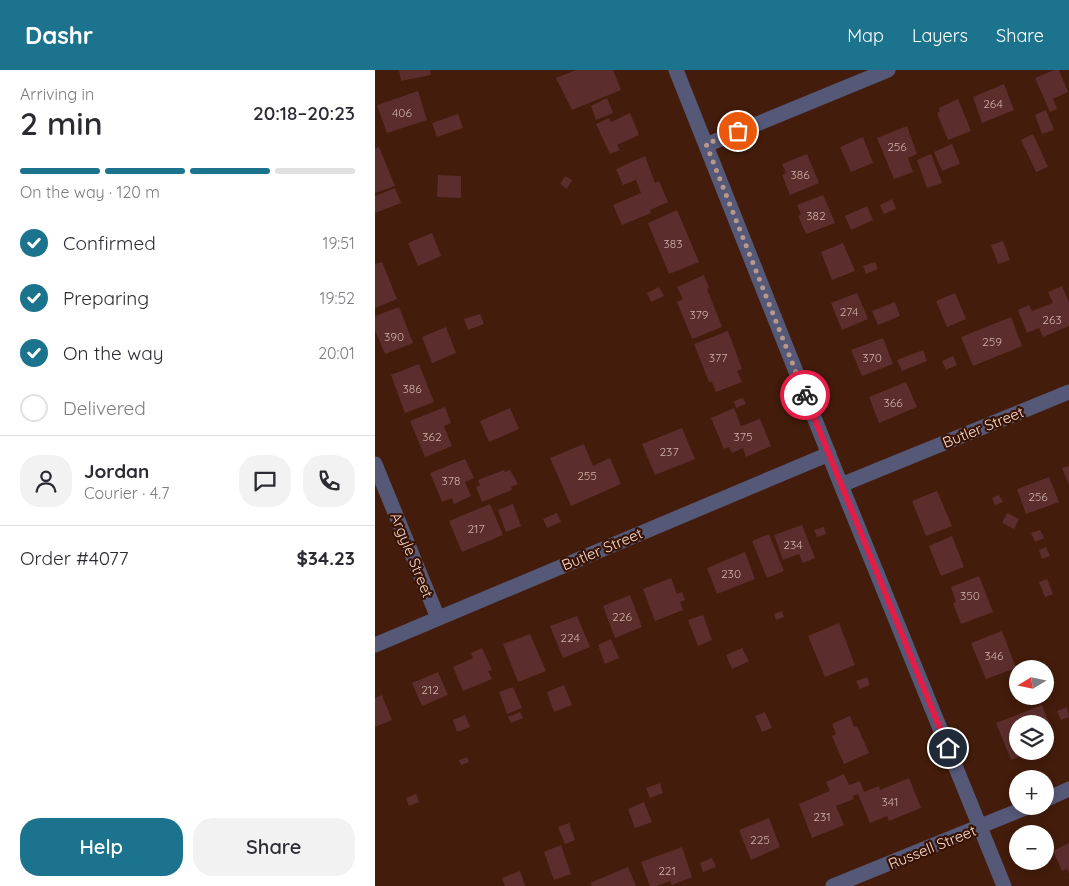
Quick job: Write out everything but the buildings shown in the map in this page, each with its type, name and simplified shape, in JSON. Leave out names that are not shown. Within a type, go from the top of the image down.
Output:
[{"type":"street","points":[[676,70],[841,485],[1004,886]]},
{"type":"street","points":[[706,144],[888,70]]},
{"type":"street","name":"Butler Street","points":[[841,485],[1069,392]]},
{"type":"street","name":"Butler Street","points":[[375,645],[829,454]]},
{"type":"street","name":"Argyle Street","points":[[375,464],[438,618]]},
{"type":"street","points":[[1054,796],[1069,790]]},
{"type":"street","name":"Russell Street","points":[[833,886],[1009,815]]},
{"type":"way so far","points":[[738,131],[706,144],[805,395]]},
{"type":"route","points":[[805,395],[948,748]]}]
